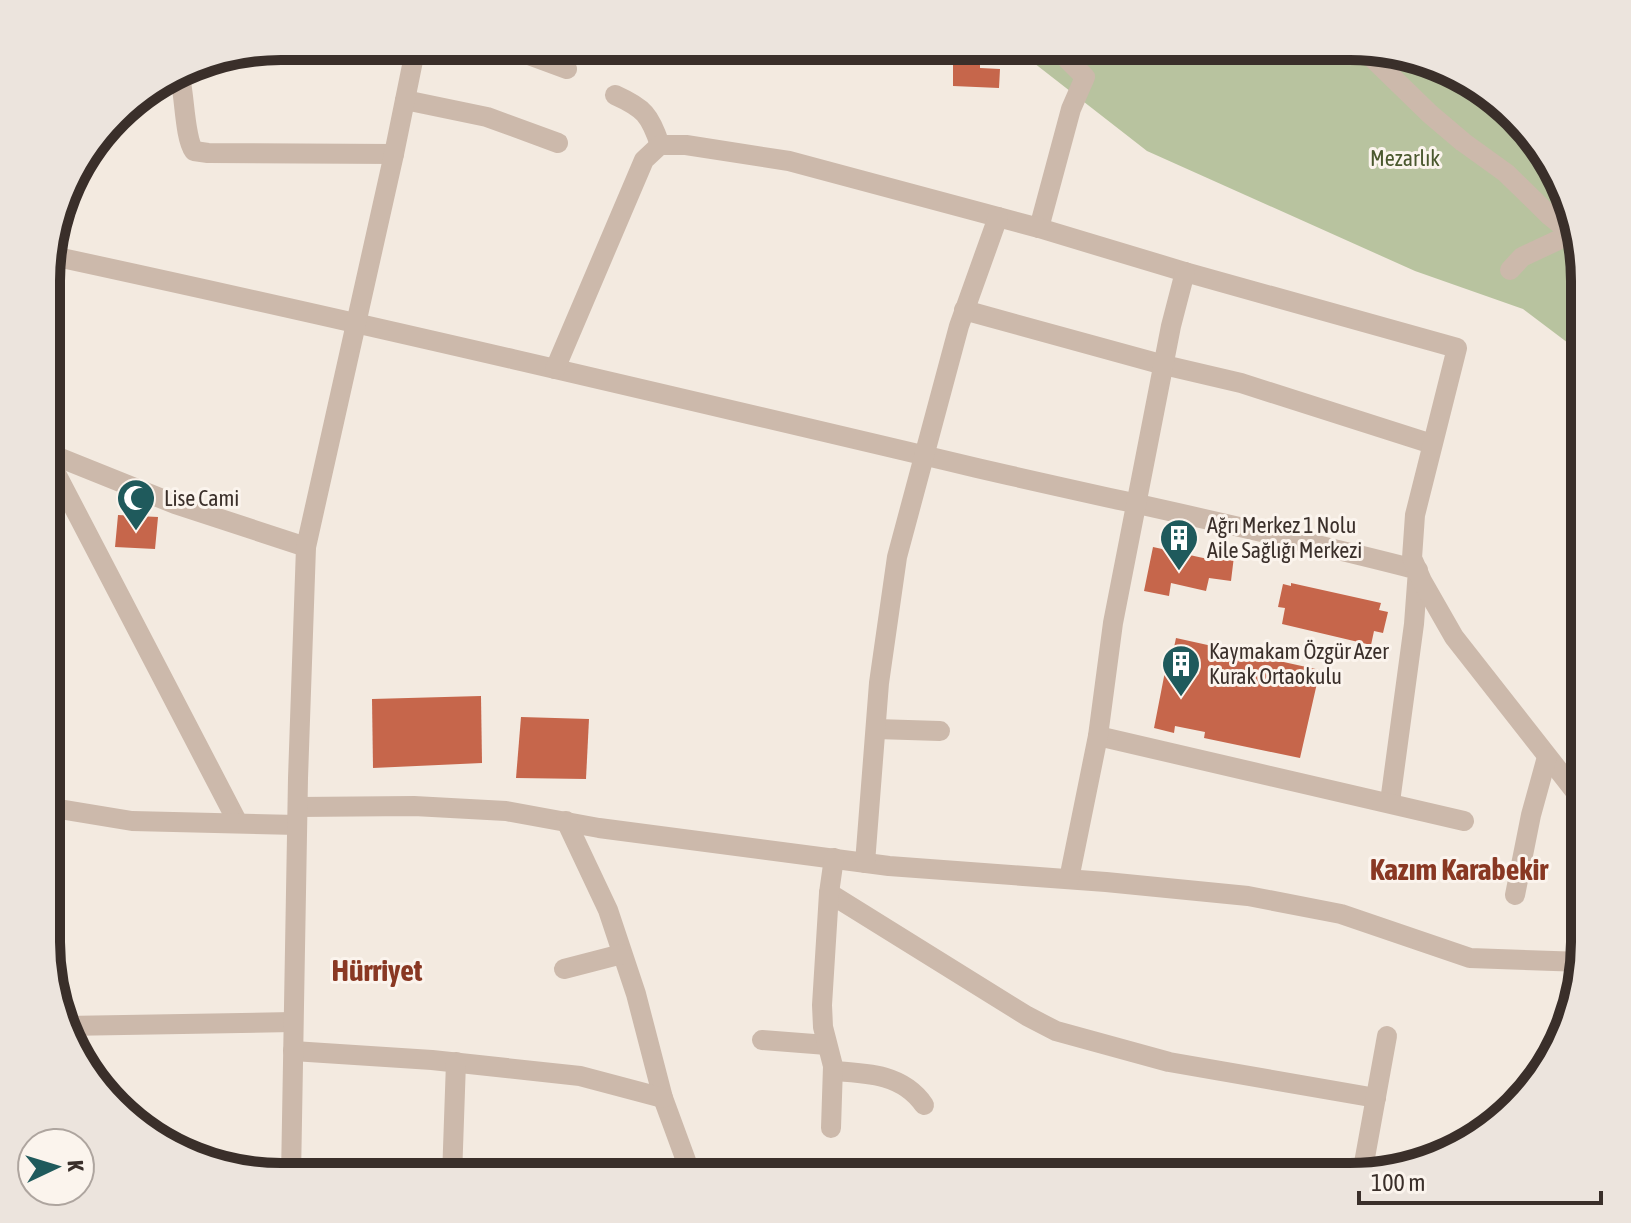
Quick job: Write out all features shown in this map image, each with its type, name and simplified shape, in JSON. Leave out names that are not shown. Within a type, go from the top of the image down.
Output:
[{"type":"street","points":[[291,1163],[297,816],[306,547],[413,60]]},
{"type":"street","points":[[542,60],[567,69]]},
{"type":"street","points":[[1039,228],[1071,109],[1085,77],[1068,60]]},
{"type":"street","points":[[1376,62],[1430,114],[1506,173],[1564,226]]},
{"type":"street","points":[[181,84],[188,140],[194,151],[394,154]]},
{"type":"street","points":[[615,95],[635,104],[651,119],[660,145]]},
{"type":"street","points":[[405,100],[487,117],[558,143]]},
{"type":"street","points":[[555,369],[644,160],[660,145],[686,145],[789,161],[1039,228],[1457,348],[1415,515],[1412,558],[1454,637],[1571,787]]},
{"type":"street","points":[[865,863],[879,683],[897,557],[964,310],[998,217]]},
{"type":"street","points":[[1510,270],[1522,257],[1567,238]]},
{"type":"street","points":[[62,258],[356,322],[923,455],[1282,535],[1418,570]]},
{"type":"street","points":[[1069,879],[1098,736],[1113,623],[1185,272]]},
{"type":"street","points":[[964,310],[1241,383],[1432,444]]},
{"type":"street","points":[[60,461],[175,504],[306,547]]},
{"type":"street","points":[[60,479],[238,823]]},
{"type":"street","points":[[1390,802],[1414,624],[1418,570]]},
{"type":"street","points":[[876,729],[940,731]]},
{"type":"street","points":[[1098,736],[1464,821]]},
{"type":"street","points":[[1515,895],[1531,815],[1547,757]]},
{"type":"street","points":[[60,809],[132,821],[238,823],[297,816],[468,807],[599,828],[865,863],[1069,879],[1263,899],[1341,914],[1470,958],[1570,962]]},
{"type":"street","points":[[566,821],[608,910],[663,1098],[687,1163]]},
{"type":"street","points":[[831,1128],[833,1071],[822,1005],[834,858]]},
{"type":"street","points":[[829,893],[1056,1031],[1169,1062],[1376,1098]]},
{"type":"street","points":[[564,969],[622,954]]},
{"type":"street","points":[[77,1026],[293,1022]]},
{"type":"street","points":[[1364,1163],[1387,1036]]},
{"type":"street","points":[[762,1040],[827,1045]]},
{"type":"street","points":[[293,1051],[456,1062],[580,1076],[663,1098]]},
{"type":"street","points":[[452,1163],[456,1062]]},
{"type":"street","points":[[833,1071],[888,1077],[919,1098],[924,1105]]},
{"type":"green space","name":"Mezarlık","points":[[1030,60],[1365,60],[1393,64],[1435,77],[1473,97],[1496,115],[1525,146],[1548,183],[1567,238],[1571,266],[1571,345],[1523,309],[1415,271],[1147,151]]},
{"type":"building","points":[[953,60],[980,60],[980,68],[1000,69],[999,88],[953,86]]},
{"type":"building","name":"Lise Cami","points":[[118,515],[158,517],[155,549],[115,547]]},
{"type":"building","name":"Ağrı Merkez 1 Nolu Aile Sağlığı Merkezi","points":[[1218,546],[1235,548],[1231,581],[1209,578],[1206,591],[1171,583],[1169,596],[1144,591],[1153,547],[1217,561]]},
{"type":"building","points":[[1291,583],[1381,603],[1379,610],[1388,612],[1383,633],[1374,631],[1371,645],[1282,624],[1285,608],[1278,607],[1283,584],[1291,586]]},
{"type":"building","name":"Kaymakam Özgür Azer Kurak Ortaokulu","points":[[1176,638],[1320,670],[1300,758],[1204,738],[1205,732],[1175,726],[1174,733],[1154,728],[1169,651],[1173,652]]},
{"type":"building","points":[[481,696],[482,763],[373,768],[372,699]]},
{"type":"building","points":[[521,717],[589,719],[586,779],[516,778]]},
{"type":"place","name":"Lise Cami","points":[[136,532]]},
{"type":"place","name":"Ağrı Merkez 1 Nolu Aile Sağlığı Merkezi","points":[[1179,572]]},
{"type":"place","name":"Kaymakam Özgür Azer Kurak Ortaokulu","points":[[1181,698]]},
{"type":"district","name":"Kazım Karabekir","points":[[1459,869]]},
{"type":"district","name":"Hürriyet","points":[[377,970]]}]
